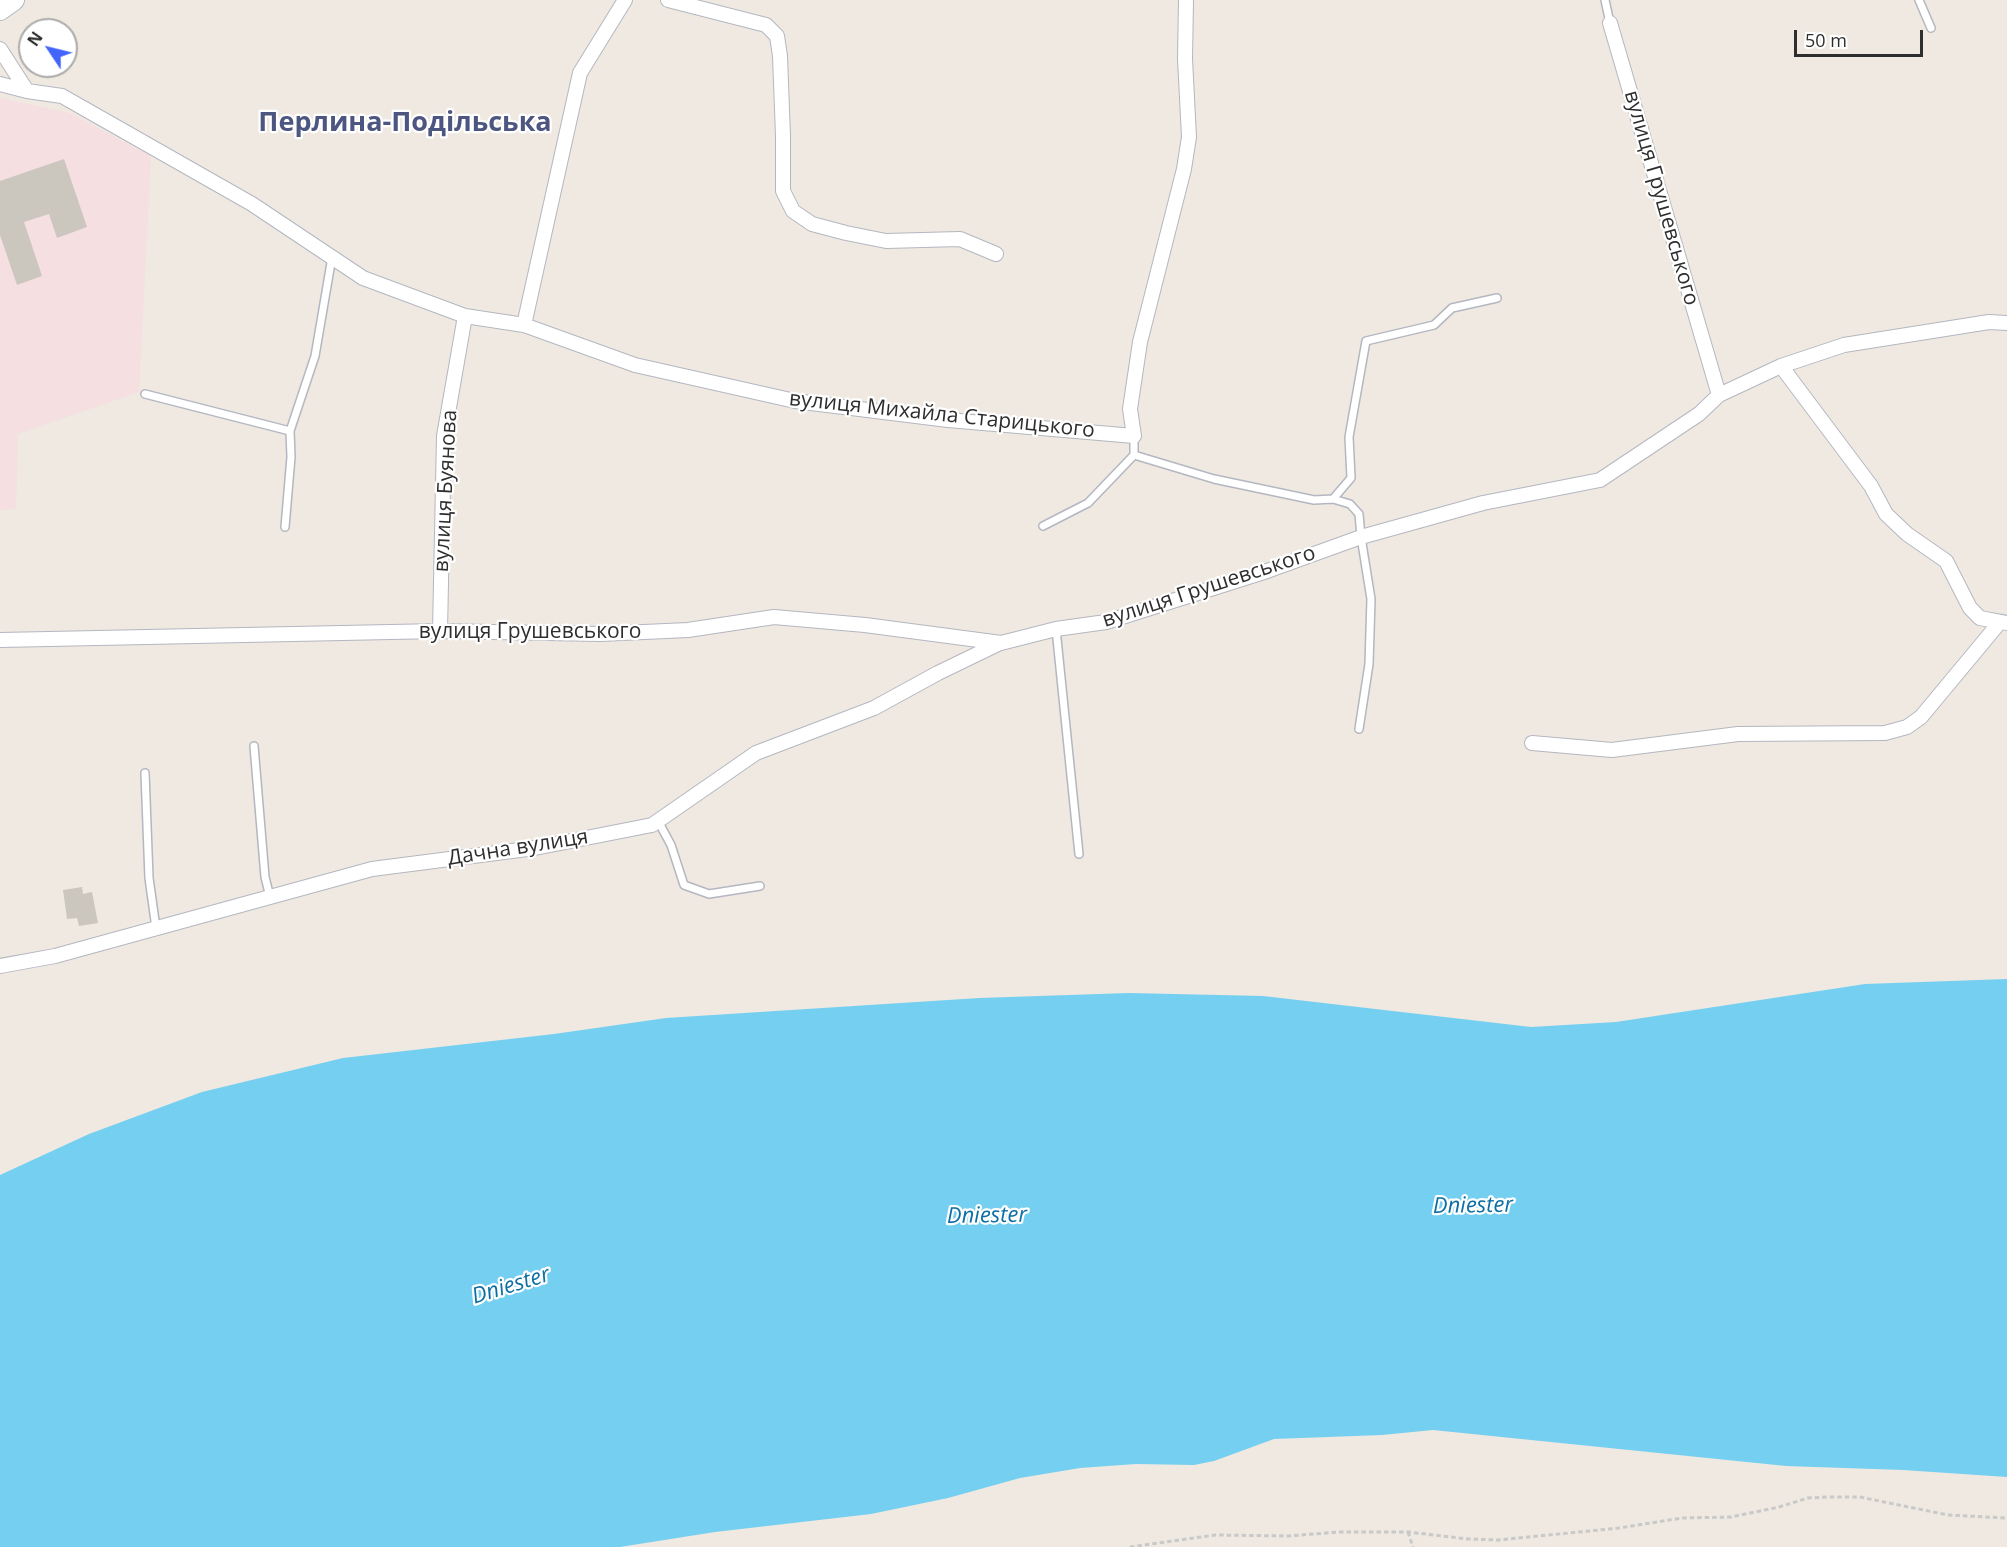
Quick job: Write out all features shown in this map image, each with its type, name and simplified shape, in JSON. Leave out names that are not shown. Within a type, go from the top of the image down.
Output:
[{"type":"street","points":[[524,324],[580,73],[626,0]]},
{"type":"street","points":[[668,0],[766,25],[777,36],[780,56],[783,191],[793,211],[812,224],[846,233],[886,241],[960,239],[996,254]]},
{"type":"street","points":[[1134,436],[1130,409],[1140,342],[1184,169],[1189,137],[1185,59],[1186,0]]},
{"type":"street","name":"вулиця Грушевського","points":[[1610,23],[1719,395]]},
{"type":"street","points":[[0,49],[27,91]]},
{"type":"street","name":"вулиця Михайла Старицького","points":[[0,84],[62,96],[252,204],[363,278],[465,316],[524,324],[635,365],[795,401],[948,420],[1134,436]]},
{"type":"street","name":"вулиця Буянова","points":[[440,631],[444,436],[465,316]]},
{"type":"street","name":"вулиця Грушевського","points":[[0,640],[440,631],[611,634],[688,630],[774,617],[865,625],[1001,643],[1056,628],[1106,622],[1267,571],[1361,537],[1483,503],[1600,480],[1699,414],[1719,395],[1781,366],[1844,345],[1989,322],[2007,323]]},
{"type":"street","points":[[1532,743],[1612,750],[1738,734],[1885,734],[1907,727],[1921,717],[2004,623],[1980,618],[1970,608],[1946,561],[1908,534],[1886,514],[1871,486],[1781,366]]},
{"type":"street","name":"Дачна вулиця","points":[[0,966],[55,956],[372,869],[535,848],[652,825],[756,753],[874,708],[938,673],[1001,643]]},
{"type":"lane","name":"вулиця Грушевського","points":[[1605,0],[1610,23]]},
{"type":"lane","points":[[1919,0],[1930,28]]},
{"type":"lane","points":[[285,527],[291,457],[290,430],[315,356],[332,257]]},
{"type":"lane","points":[[1333,499],[1351,478],[1349,437],[1366,341],[1434,325],[1452,308],[1497,298]]},
{"type":"lane","points":[[145,394],[290,430]]},
{"type":"lane","points":[[1043,526],[1088,503],[1134,455],[1134,436]]},
{"type":"lane","points":[[1134,455],[1225,481],[1314,500],[1333,499],[1350,504],[1359,513],[1371,599],[1369,664],[1359,729]]},
{"type":"lane","points":[[1056,628],[1079,854]]},
{"type":"lane","points":[[254,746],[265,877],[270,897]]},
{"type":"lane","points":[[145,774],[149,878],[156,928]]},
{"type":"lane","points":[[658,821],[671,845],[684,885],[709,894],[760,886]]},
{"type":"path","points":[[1130,1547],[1215,1536],[1289,1536],[1338,1532],[1408,1532],[1499,1540],[1619,1528],[1682,1518],[1731,1517],[1808,1498],[1828,1497],[1860,1497],[1948,1515],[2007,1518]]},
{"type":"path","points":[[1408,1532],[1413,1547]]},
{"type":"shaded area","points":[[0,98],[70,113],[151,156],[139,392],[18,434],[16,508],[0,511]]},
{"type":"water","name":"Dniester","points":[[2007,979],[2007,1477],[1903,1470],[1786,1466],[1433,1430],[1382,1435],[1274,1439],[1214,1461],[1194,1465],[1136,1464],[1080,1468],[1020,1478],[948,1498],[871,1514],[715,1532],[620,1547],[0,1547],[0,1175],[89,1134],[202,1092],[343,1058],[554,1034],[666,1018],[979,998],[1129,993],[1263,996],[1531,1027],[1616,1022],[1865,984]]},
{"type":"building","points":[[64,159],[87,227],[57,238],[49,214],[24,222],[42,276],[17,285],[0,235],[0,181]]},
{"type":"building","points":[[82,887],[83,894],[92,892],[98,923],[79,926],[77,918],[67,919],[63,890]]},
{"type":"district","name":"Перлина-Подільська","points":[[405,123]]}]
